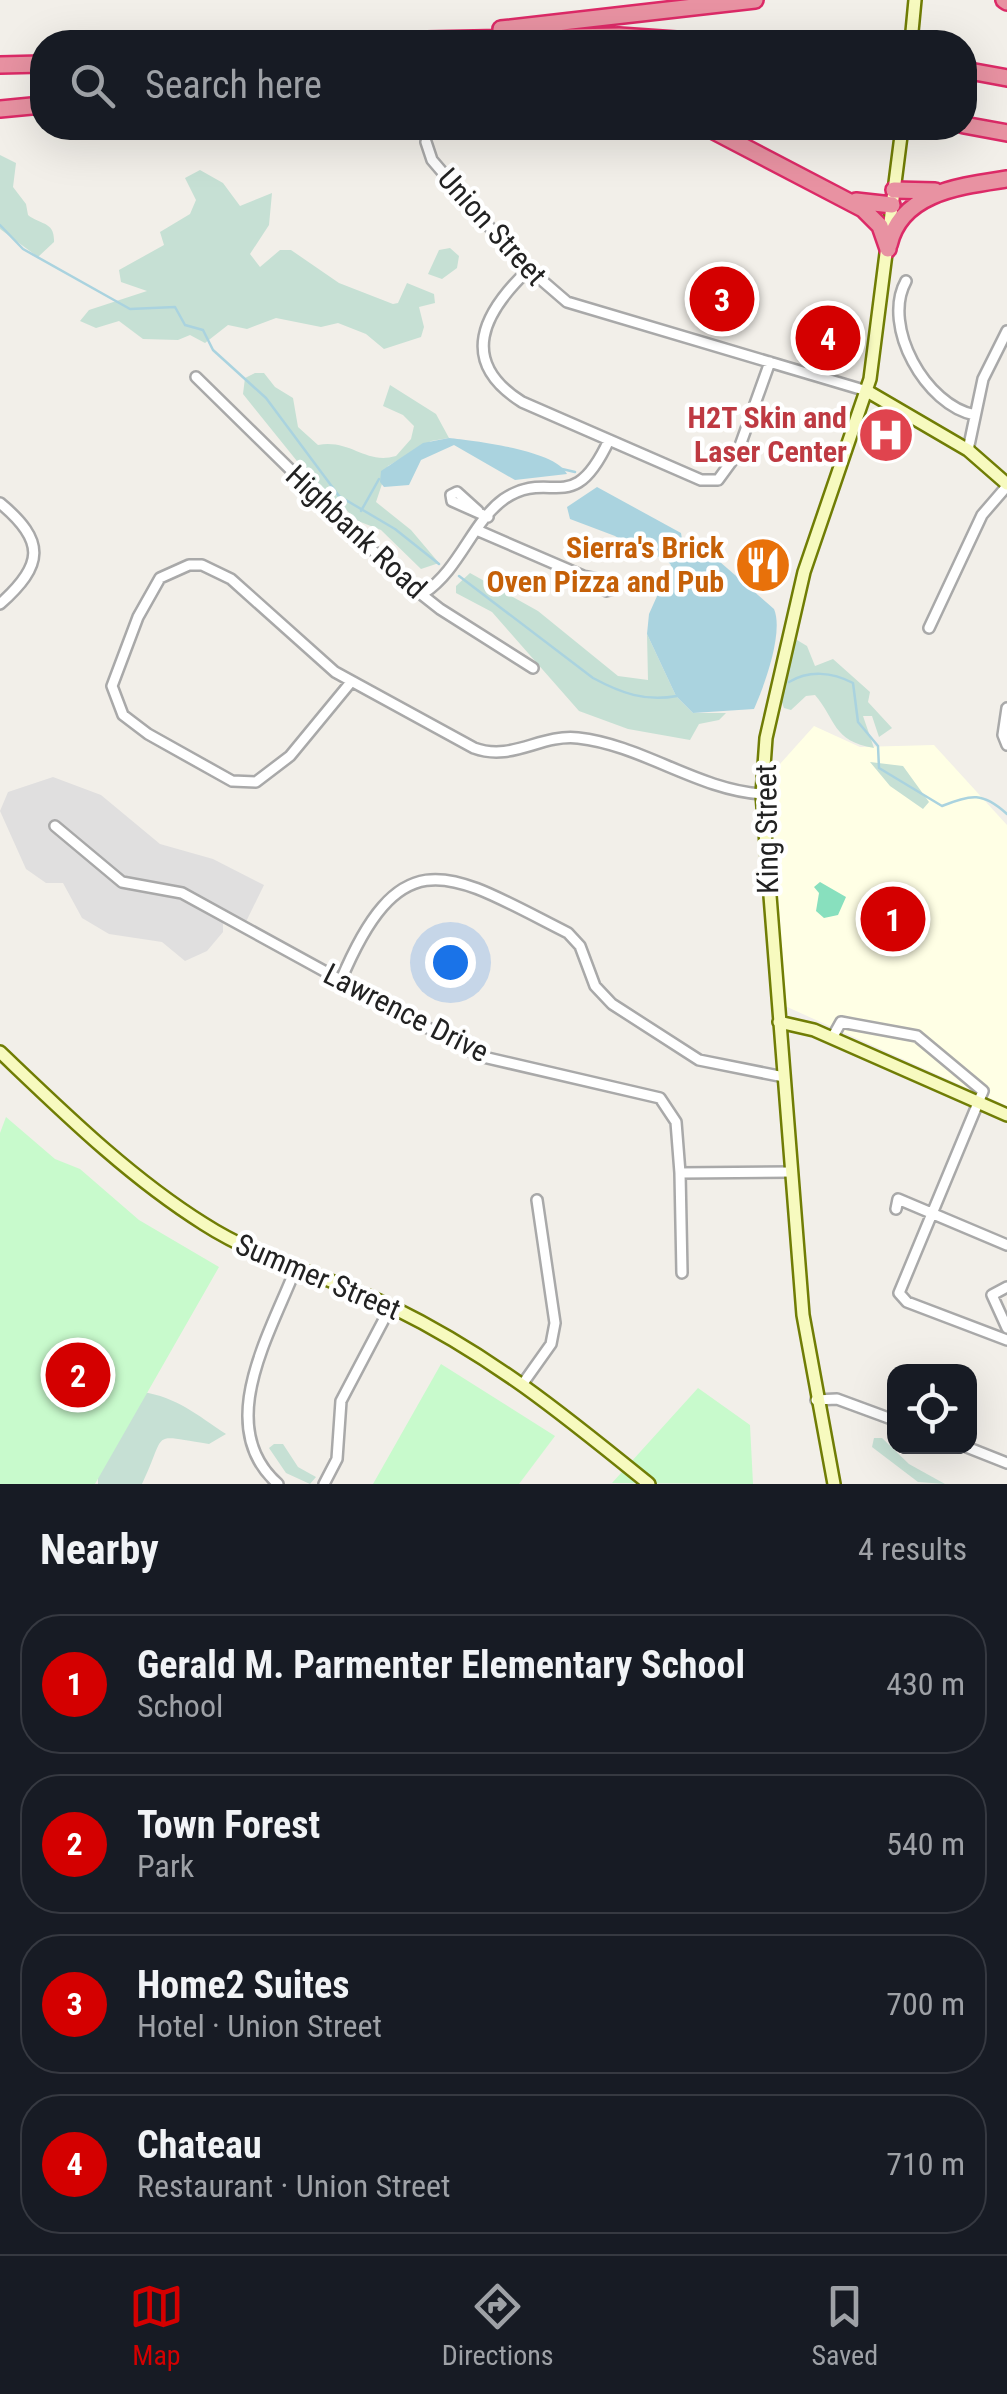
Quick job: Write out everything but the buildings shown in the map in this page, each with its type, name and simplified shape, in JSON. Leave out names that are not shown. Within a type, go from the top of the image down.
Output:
[{"type":"highway","points":[[498,30],[755,0]]},
{"type":"highway","points":[[0,65],[30,64]]},
{"type":"highway","points":[[977,72],[1007,78]]},
{"type":"highway","points":[[0,109],[30,106]]},
{"type":"highway","points":[[977,127],[1007,133]]},
{"type":"highway","points":[[732,140],[848,199],[874,218],[888,249]]},
{"type":"highway","points":[[848,199],[944,191],[1007,179]]},
{"type":"highway","points":[[888,249],[893,228],[902,218],[944,191]]},
{"type":"main road","points":[[912,30],[915,0]]},
{"type":"main road","name":"King Street","points":[[834,1484],[803,1315],[762,794],[766,738],[804,572],[867,391],[900,140]]},
{"type":"main road","name":"Union Street","points":[[867,391],[968,450],[1007,485]]},
{"type":"main road","points":[[779,1022],[832,1038],[1007,1116]]},
{"type":"main road","name":"Summer Street","points":[[0,1052],[118,1160],[176,1206],[235,1243],[391,1306],[524,1382],[650,1484]]},
{"type":"street","name":"Union Street","points":[[426,142],[432,160],[528,270],[556,296],[584,310],[867,391]]},
{"type":"street","points":[[528,270],[497,301],[486,321],[484,344],[494,376],[522,402],[714,482],[737,454],[770,362]]},
{"type":"street","points":[[906,281],[900,294],[900,311],[920,377],[948,404],[975,415]]},
{"type":"street","points":[[968,450],[983,379],[1007,331]]},
{"type":"street","name":"Highbank Road","points":[[196,377],[362,541],[440,609],[533,668]]},
{"type":"street","points":[[424,593],[444,578],[488,517],[517,493],[578,484],[598,464],[609,440]]},
{"type":"street","points":[[929,628],[982,514],[1007,485]]},
{"type":"street","points":[[0,503],[25,525],[35,550],[30,574],[0,604]]},
{"type":"street","points":[[478,511],[488,517]]},
{"type":"street","points":[[479,531],[583,576]]},
{"type":"street","points":[[350,682],[290,756],[256,782],[232,781],[148,734],[123,715],[112,686],[138,617],[160,578],[189,565],[202,565],[231,579],[302,646],[350,682],[484,752],[513,753],[572,738],[607,742],[734,790],[762,794]]},
{"type":"street","points":[[1007,708],[1003,722],[1007,745]]},
{"type":"street","name":"Lawrence Drive","points":[[56,826],[122,882],[182,893],[479,1056],[660,1098],[678,1128],[682,1273]]},
{"type":"street","points":[[341,980],[379,910],[393,895],[425,878],[463,880],[568,933],[580,946],[602,994],[686,1052],[710,1064],[784,1077]]},
{"type":"street","points":[[832,1038],[841,1022],[917,1036],[983,1092],[899,1288],[900,1296],[1007,1340]]},
{"type":"street","points":[[680,1173],[792,1172]]},
{"type":"street","points":[[896,1208],[898,1199],[1007,1245]]},
{"type":"street","points":[[524,1382],[551,1344],[556,1324],[537,1200]]},
{"type":"street","points":[[278,1484],[252,1450],[248,1408],[250,1385],[294,1270]]},
{"type":"street","points":[[1007,1287],[992,1295],[1007,1328]]},
{"type":"street","points":[[324,1484],[337,1459],[341,1401],[391,1306]]},
{"type":"street","points":[[816,1400],[836,1399],[887,1417]]},
{"type":"street","points":[[977,1451],[1007,1463]]},
{"type":"shaded area","points":[[0,155],[16,163],[13,187],[26,204],[28,215],[46,224],[54,235],[54,242],[38,257],[0,229]]},
{"type":"shaded area","points":[[200,170],[223,183],[240,206],[272,193],[269,225],[250,254],[260,267],[280,250],[291,250],[339,283],[393,304],[398,303],[407,283],[434,294],[435,303],[419,307],[424,327],[421,337],[384,349],[366,334],[338,323],[321,327],[276,318],[247,329],[228,325],[205,343],[190,335],[178,340],[143,339],[119,321],[96,328],[80,321],[89,310],[147,291],[121,282],[119,270],[164,245],[160,232],[190,214],[196,200],[185,178]]},
{"type":"shaded area","points":[[450,248],[459,256],[457,268],[442,279],[428,274],[439,250]]},
{"type":"shaded area","points":[[264,373],[275,387],[293,398],[298,427],[318,445],[340,445],[375,457],[396,456],[411,439],[414,426],[403,415],[383,406],[390,385],[436,414],[449,438],[431,441],[388,466],[376,502],[411,530],[439,563],[421,569],[381,530],[358,521],[305,471],[243,394],[245,378]]},
{"type":"shaded area","points":[[470,573],[538,611],[618,676],[648,680],[647,634],[676,696],[693,713],[726,713],[719,720],[699,724],[690,740],[628,729],[579,711],[492,612],[456,593],[456,586]]},
{"type":"shaded area","points":[[797,640],[807,646],[815,666],[833,659],[870,692],[868,702],[892,728],[879,737],[872,716],[863,716],[874,748],[842,734],[815,695],[806,696],[791,710],[784,708],[781,700],[790,645]]},
{"type":"shaded area","points":[[814,726],[860,747],[934,745],[1007,825],[1007,1106],[785,1006],[769,791],[771,774]]},
{"type":"shaded area","points":[[870,762],[903,766],[929,802],[923,809],[890,786]]},
{"type":"shaded area","points":[[53,777],[101,795],[160,844],[213,859],[264,885],[241,932],[223,923],[223,932],[207,951],[185,961],[162,942],[109,934],[82,918],[63,883],[46,883],[26,869],[0,811],[8,792]]},
{"type":"shaded area","points":[[142,1392],[176,1402],[226,1434],[209,1444],[162,1440],[142,1484],[98,1484],[98,1477]]},
{"type":"shaded area","points":[[874,1438],[882,1438],[887,1443],[887,1454],[899,1454],[945,1484],[918,1482],[872,1447]]},
{"type":"shaded area","points":[[283,1444],[298,1467],[316,1477],[310,1484],[286,1473],[269,1448]]},
{"type":"green space","points":[[820,882],[846,897],[838,915],[824,918],[816,911],[819,893],[814,887]]},
{"type":"green space","points":[[6,1117],[55,1159],[80,1169],[139,1220],[219,1267],[95,1484],[0,1484],[0,1133]]},
{"type":"green space","points":[[441,1364],[555,1436],[519,1484],[373,1484]]},
{"type":"green space","points":[[698,1388],[750,1425],[753,1484],[612,1483]]},
{"type":"water","points":[[449,438],[532,453],[560,466],[567,474],[515,480],[454,445],[421,460],[409,485],[384,487],[380,482],[381,471],[423,443]]},
{"type":"water","points":[[597,487],[681,533],[684,551],[712,555],[774,609],[775,645],[754,709],[693,713],[676,696],[647,634],[649,614],[671,565],[664,557],[647,556],[615,536],[570,519],[567,507]]},
{"type":"waterway","points":[[0,225],[23,249],[130,309],[175,307],[185,325],[203,330],[213,350],[266,398],[339,496],[395,529],[439,564]]},
{"type":"waterway","points":[[562,469],[575,472]]},
{"type":"waterway","points":[[361,511],[379,479]]},
{"type":"waterway","points":[[459,576],[593,678],[634,695],[677,696]]},
{"type":"waterway","points":[[789,682],[821,674],[853,683],[858,722],[878,746],[879,768],[942,806],[976,797],[1007,814]]},
{"type":"place","name":"Home2 Suites","points":[[722,299]]},
{"type":"place","name":"Chateau","points":[[828,338]]},
{"type":"place","name":"H2T Skin and Laser Center","points":[[886,435]]},
{"type":"place","name":"Sierra's Brick Oven Pizza and Pub","points":[[763,565]]},
{"type":"place","name":"Gerald M. Parmenter Elementary School","points":[[893,919]]},
{"type":"place","name":"Town Forest","points":[[78,1375]]}]
